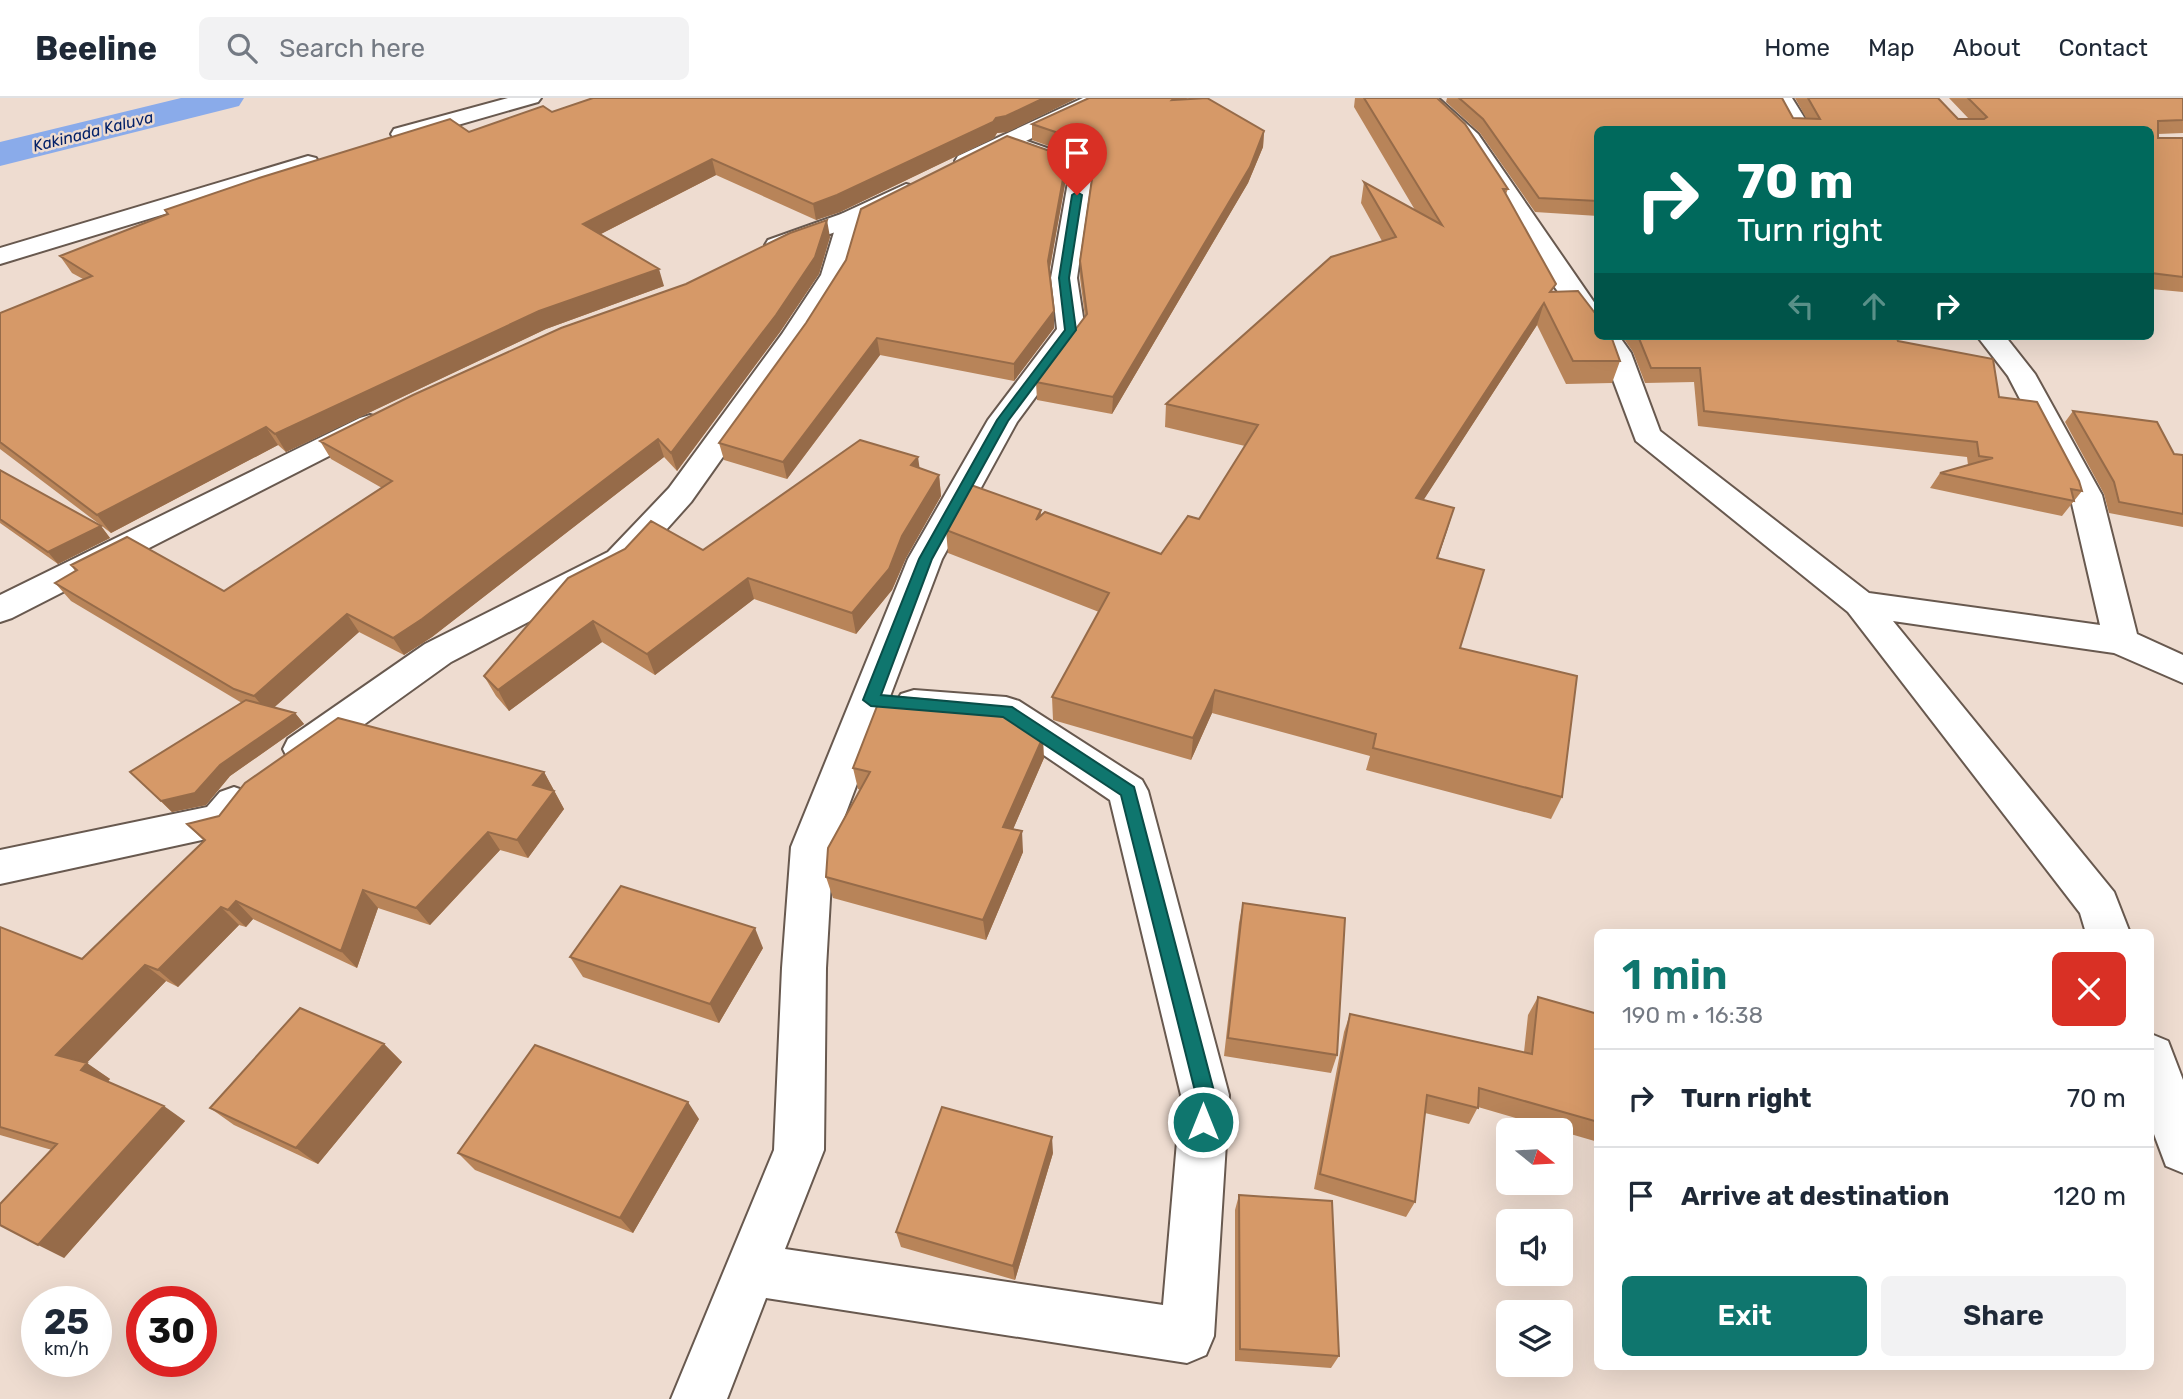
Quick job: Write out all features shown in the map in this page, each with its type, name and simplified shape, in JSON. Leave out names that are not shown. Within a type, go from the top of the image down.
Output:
[{"type":"street","points":[[383,140],[531,98]]},
{"type":"street","points":[[946,171],[1100,98]]},
{"type":"street","points":[[1426,98],[1470,139],[1564,282],[1594,322]]},
{"type":"street","points":[[1782,98],[1799,126]]},
{"type":"street","points":[[699,1399],[799,1150],[804,968],[812,847],[925,559],[1003,420],[1071,330],[1064,278],[1082,168],[1006,141]]},
{"type":"street","points":[[0,256],[331,156]]},
{"type":"street","points":[[758,255],[850,219],[922,183]]},
{"type":"street","points":[[0,867],[220,821],[245,789],[438,653],[620,560],[680,495],[793,338],[834,275],[850,219]]},
{"type":"street","points":[[1608,340],[1617,353],[1647,435],[1860,604],[2099,905],[2107,929]]},
{"type":"street","points":[[1994,340],[2021,374],[2086,495],[2122,641]]},
{"type":"street","points":[[0,610],[398,410]]},
{"type":"street","points":[[1860,604],[2122,641],[2183,670]]},
{"type":"street","points":[[752,1269],[1187,1336],[1206,1095],[1128,791],[1006,711],[871,700]]},
{"type":"street","points":[[2154,1065],[2183,1149]]},
{"type":"building","points":[[593,98],[1044,98],[813,204],[712,159],[583,224],[659,269],[539,311],[275,434],[266,427],[97,515],[0,442],[0,313],[92,276],[60,256],[168,214],[165,210],[450,119],[469,132],[543,106],[552,112]]},
{"type":"building","points":[[1089,98],[1207,98],[1264,131],[1250,167],[1113,397],[1036,382],[1087,314],[1080,261],[1096,152],[1091,144],[1032,124]]},
{"type":"building","points":[[1364,98],[1437,98],[1465,124],[1508,189],[1503,189],[1556,284],[1550,292],[1578,291],[1594,312],[1594,340],[1612,340],[1620,361],[1573,361],[1544,303],[1416,498],[1454,508],[1437,558],[1484,570],[1460,648],[1577,676],[1562,797],[1373,748],[1376,734],[1215,690],[1193,738],[1052,697],[1109,593],[946,530],[971,485],[1041,510],[1036,520],[1045,512],[1161,554],[1188,516],[1199,519],[1258,425],[1166,404],[1331,257],[1396,237],[1364,182],[1442,225]]},
{"type":"building","points":[[1459,98],[1782,98],[1793,118],[1820,119],[1808,98],[1938,98],[1958,119],[1984,119],[1987,117],[1968,98],[2183,98],[2183,120],[2158,121],[2158,138],[2183,138],[2183,277],[2154,273],[2154,126],[1594,126],[1594,201],[1539,198],[1483,119]]},
{"type":"building","points":[[1007,136],[1067,157],[1048,261],[1054,311],[1014,364],[877,338],[783,462],[719,443],[806,323],[846,260],[861,209]]},
{"type":"building","points":[[827,220],[815,257],[776,315],[671,453],[658,439],[422,619],[393,638],[347,614],[254,696],[234,689],[55,583],[77,570],[71,565],[127,537],[224,591],[392,481],[320,441],[413,395],[561,328],[686,284],[790,233]]},
{"type":"building","points":[[1640,340],[1898,340],[1993,359],[1999,397],[2037,402],[2082,491],[2071,489],[2074,501],[1940,473],[1993,458],[1979,456],[1977,442],[1704,411],[1700,368],[1651,368]]},
{"type":"building","points":[[2073,411],[2157,422],[2174,454],[2183,455],[2183,514],[2119,502],[2114,482]]},
{"type":"building","points":[[860,440],[918,457],[911,465],[939,475],[902,536],[889,569],[852,613],[748,578],[647,654],[593,621],[498,690],[484,676],[568,578],[625,549],[651,521],[703,550]]},
{"type":"building","points":[[0,470],[101,526],[48,552],[0,519]]},
{"type":"building","points":[[881,696],[934,700],[1020,721],[1043,737],[1003,827],[1022,831],[983,920],[826,877],[828,848],[870,772],[853,768]]},
{"type":"building","points":[[246,700],[295,713],[220,765],[195,793],[161,801],[130,772]]},
{"type":"building","points":[[338,718],[544,772],[533,785],[554,791],[517,840],[488,832],[416,908],[363,890],[341,951],[236,901],[228,910],[221,907],[158,970],[145,965],[56,1055],[87,1063],[81,1070],[164,1106],[38,1245],[0,1225],[0,1204],[57,1144],[0,1127],[0,927],[82,959],[205,840],[187,824],[219,816],[245,783]]},
{"type":"building","points":[[621,886],[755,928],[710,1004],[570,957]]},
{"type":"building","points":[[1243,903],[1345,918],[1337,1055],[1228,1038]]},
{"type":"building","points":[[1538,997],[1594,1013],[1594,1121],[1479,1088],[1478,1108],[1427,1095],[1415,1202],[1320,1174],[1350,1014],[1532,1054]]},
{"type":"building","points":[[300,1008],[384,1044],[296,1148],[210,1108]]},
{"type":"building","points":[[535,1045],[688,1102],[620,1218],[458,1153]]},
{"type":"building","points":[[942,1107],[1052,1137],[1013,1266],[896,1232]]},
{"type":"building","points":[[1239,1195],[1332,1201],[1339,1356],[1240,1349]]},
{"type":"waterway","name":"Kakinada Kaluva","points":[[0,154],[226,98]]},
{"type":"route","points":[[1077,195],[1064,278],[1071,330],[1003,420],[925,559],[871,700],[1006,711],[1128,791],[1206,1095],[1203,1122]]}]
